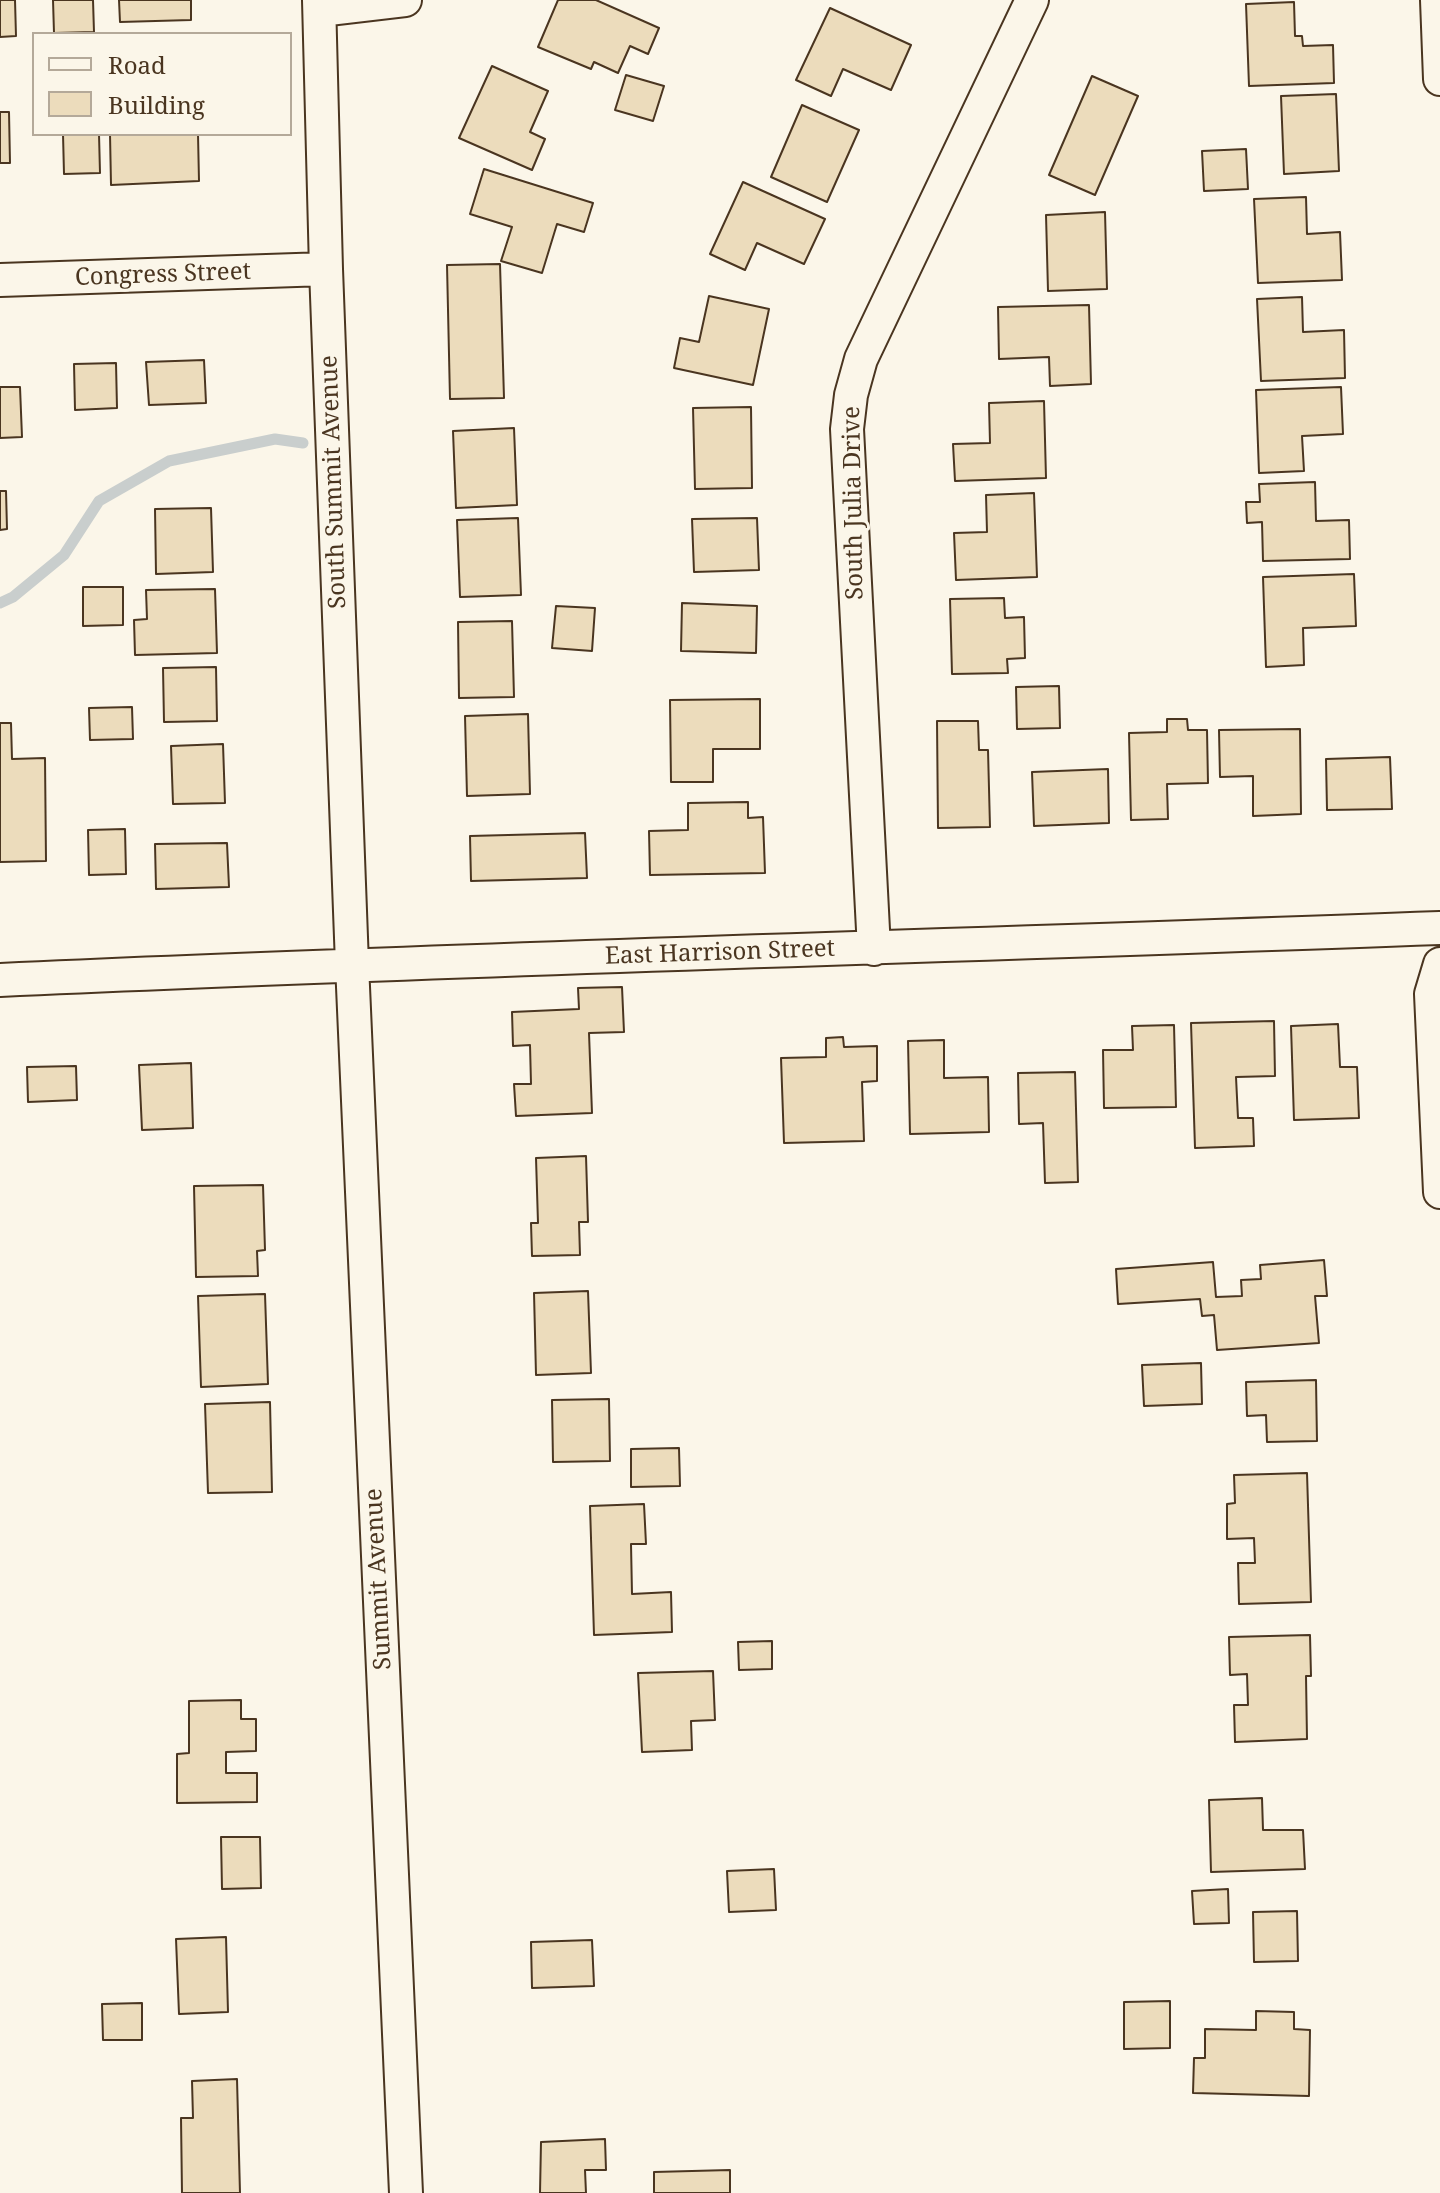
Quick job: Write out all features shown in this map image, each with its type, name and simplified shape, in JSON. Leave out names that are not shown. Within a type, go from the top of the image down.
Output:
[{"type":"street","points":[[319,5],[405,0]]},
{"type":"street","name":"South Julia Drive","points":[[874,949],[847,429],[851,395],[861,359],[1032,0]]},
{"type":"street","points":[[1437,0],[1440,79]]},
{"type":"street","name":"South Summit Avenue","points":[[319,5],[352,964]]},
{"type":"street","name":"Congress Street","points":[[0,280],[326,269]]},
{"type":"street","name":"East Harrison Street","points":[[0,980],[352,964],[1440,928]]},
{"type":"street","name":"Summit Avenue","points":[[352,964],[406,2193]]},
{"type":"street","points":[[1440,964],[1431,994],[1440,1192]]},
{"type":"building","points":[[0,0],[15,0],[16,36],[0,37]]},
{"type":"building","points":[[53,0],[93,0],[94,32],[54,32]]},
{"type":"building","points":[[119,0],[191,0],[191,20],[120,22]]},
{"type":"building","points":[[558,0],[596,0],[659,28],[648,54],[630,46],[618,73],[594,62],[591,69],[538,47]]},
{"type":"building","points":[[1294,2],[1295,36],[1302,36],[1303,46],[1333,45],[1334,83],[1249,86],[1246,4]]},
{"type":"building","points":[[830,8],[911,45],[891,90],[843,69],[831,96],[796,80]]},
{"type":"building","points":[[492,66],[548,91],[530,132],[545,139],[532,170],[459,138]]},
{"type":"building","points":[[626,75],[664,86],[653,121],[615,110]]},
{"type":"building","points":[[1092,76],[1138,96],[1095,195],[1049,175]]},
{"type":"building","points":[[1336,94],[1339,171],[1284,174],[1281,96]]},
{"type":"building","points":[[802,105],[859,130],[827,202],[771,177]]},
{"type":"building","points":[[0,112],[9,112],[10,163],[0,163]]},
{"type":"building","points":[[63,136],[99,136],[100,173],[64,174]]},
{"type":"building","points":[[110,136],[198,136],[199,181],[111,185]]},
{"type":"building","points":[[1246,149],[1248,189],[1204,191],[1202,151]]},
{"type":"building","points":[[484,169],[593,203],[584,232],[557,224],[542,273],[501,261],[512,227],[470,214]]},
{"type":"building","points":[[743,182],[825,219],[804,264],[757,243],[745,270],[710,254]]},
{"type":"building","points":[[1306,197],[1307,234],[1340,232],[1342,280],[1258,283],[1254,199]]},
{"type":"building","points":[[1105,212],[1107,289],[1048,291],[1046,215]]},
{"type":"building","points":[[500,264],[504,398],[450,399],[447,265]]},
{"type":"building","points":[[709,296],[769,309],[753,385],[674,368],[680,338],[699,342]]},
{"type":"building","points":[[1302,297],[1303,332],[1344,330],[1345,378],[1261,381],[1257,299]]},
{"type":"building","points":[[1089,305],[1091,384],[1050,386],[1049,357],[999,359],[998,307]]},
{"type":"building","points":[[204,360],[206,403],[149,405],[146,362]]},
{"type":"building","points":[[116,363],[117,408],[75,410],[74,364]]},
{"type":"building","points":[[0,387],[20,387],[22,437],[0,438]]},
{"type":"building","points":[[1341,387],[1343,434],[1302,436],[1304,471],[1259,473],[1256,390]]},
{"type":"building","points":[[1044,401],[1046,478],[955,481],[953,444],[990,443],[989,403]]},
{"type":"building","points":[[751,407],[752,488],[695,489],[693,408]]},
{"type":"building","points":[[514,428],[517,505],[456,508],[453,431]]},
{"type":"building","points":[[1315,482],[1316,521],[1349,520],[1350,559],[1263,561],[1262,522],[1247,523],[1246,502],[1260,502],[1259,484]]},
{"type":"building","points":[[0,491],[6,491],[7,529],[0,530]]},
{"type":"building","points":[[1034,493],[1037,577],[956,580],[954,533],[987,532],[986,495]]},
{"type":"building","points":[[211,508],[213,572],[156,574],[155,509]]},
{"type":"building","points":[[518,518],[521,595],[460,597],[457,520]]},
{"type":"building","points":[[757,518],[759,570],[694,572],[692,519]]},
{"type":"building","points":[[1354,574],[1356,626],[1303,628],[1304,665],[1266,667],[1263,577]]},
{"type":"building","points":[[83,587],[123,587],[123,625],[83,626]]},
{"type":"building","points":[[215,589],[217,653],[135,655],[134,620],[147,619],[146,590]]},
{"type":"building","points":[[1004,598],[1005,618],[1024,617],[1025,658],[1007,659],[1008,673],[952,674],[950,599]]},
{"type":"building","points":[[682,603],[757,606],[756,653],[681,651]]},
{"type":"building","points":[[556,606],[595,608],[592,651],[552,648]]},
{"type":"building","points":[[512,621],[514,697],[459,698],[458,622]]},
{"type":"building","points":[[216,667],[217,721],[164,722],[163,668]]},
{"type":"building","points":[[1059,686],[1060,728],[1017,729],[1016,687]]},
{"type":"building","points":[[760,699],[760,749],[713,749],[713,782],[671,782],[670,700]]},
{"type":"building","points":[[132,707],[133,739],[90,740],[89,708]]},
{"type":"building","points":[[528,714],[530,794],[467,796],[465,716]]},
{"type":"building","points":[[1167,719],[1187,719],[1188,730],[1207,730],[1208,783],[1167,784],[1168,819],[1131,820],[1129,733],[1167,732]]},
{"type":"building","points":[[937,721],[978,721],[979,750],[988,750],[990,827],[938,828]]},
{"type":"building","points":[[0,723],[11,723],[12,759],[45,758],[46,861],[0,862]]},
{"type":"building","points":[[1300,729],[1301,814],[1253,816],[1253,776],[1220,777],[1219,730]]},
{"type":"building","points":[[223,744],[225,803],[173,804],[171,746]]},
{"type":"building","points":[[1390,757],[1392,809],[1327,810],[1326,759]]},
{"type":"building","points":[[1108,769],[1109,823],[1034,826],[1032,772]]},
{"type":"building","points":[[748,802],[748,818],[763,817],[765,873],[650,875],[649,831],[688,830],[688,803]]},
{"type":"building","points":[[125,829],[126,874],[89,875],[88,830]]},
{"type":"building","points":[[585,833],[587,878],[471,881],[470,836]]},
{"type":"building","points":[[227,843],[229,887],[156,889],[155,844]]},
{"type":"building","points":[[622,987],[624,1032],[589,1033],[592,1113],[516,1116],[514,1084],[531,1084],[530,1045],[513,1046],[512,1012],[579,1009],[578,988]]},
{"type":"building","points":[[1274,1021],[1275,1076],[1236,1077],[1238,1118],[1253,1118],[1254,1146],[1195,1148],[1191,1023]]},
{"type":"building","points":[[1338,1024],[1340,1067],[1357,1067],[1359,1118],[1294,1120],[1291,1026]]},
{"type":"building","points":[[1174,1025],[1176,1107],[1104,1108],[1103,1050],[1133,1050],[1132,1026]]},
{"type":"building","points":[[843,1037],[844,1047],[877,1046],[877,1081],[862,1082],[864,1141],[784,1143],[781,1058],[826,1057],[826,1038]]},
{"type":"building","points":[[944,1040],[944,1078],[988,1077],[989,1132],[910,1134],[908,1041]]},
{"type":"building","points":[[191,1063],[193,1128],[142,1130],[139,1065]]},
{"type":"building","points":[[76,1066],[77,1100],[28,1102],[27,1067]]},
{"type":"building","points":[[1075,1072],[1078,1182],[1045,1183],[1043,1123],[1019,1124],[1018,1073]]},
{"type":"building","points":[[586,1156],[588,1222],[579,1222],[580,1255],[532,1256],[531,1223],[538,1223],[536,1158]]},
{"type":"building","points":[[263,1185],[265,1250],[257,1251],[258,1276],[196,1277],[194,1186]]},
{"type":"building","points":[[1324,1260],[1327,1296],[1315,1296],[1319,1343],[1217,1350],[1214,1315],[1202,1316],[1200,1299],[1118,1304],[1116,1269],[1213,1262],[1216,1297],[1242,1296],[1241,1280],[1261,1279],[1260,1265]]},
{"type":"building","points":[[588,1291],[591,1373],[536,1375],[534,1293]]},
{"type":"building","points":[[265,1294],[268,1384],[201,1387],[198,1296]]},
{"type":"building","points":[[1201,1363],[1202,1404],[1144,1406],[1142,1365]]},
{"type":"building","points":[[1316,1380],[1317,1441],[1267,1442],[1266,1415],[1247,1416],[1246,1382]]},
{"type":"building","points":[[609,1399],[610,1461],[553,1462],[552,1400]]},
{"type":"building","points":[[270,1402],[272,1492],[208,1493],[205,1404]]},
{"type":"building","points":[[679,1448],[680,1486],[631,1487],[631,1449]]},
{"type":"building","points":[[1307,1473],[1311,1602],[1239,1604],[1238,1563],[1255,1563],[1254,1538],[1227,1539],[1227,1504],[1235,1503],[1234,1475]]},
{"type":"building","points":[[644,1504],[646,1544],[631,1544],[632,1594],[671,1592],[672,1632],[594,1635],[590,1506]]},
{"type":"building","points":[[1310,1635],[1311,1676],[1306,1676],[1307,1739],[1235,1742],[1234,1705],[1248,1705],[1247,1674],[1230,1675],[1229,1637]]},
{"type":"building","points":[[772,1641],[772,1669],[739,1670],[738,1642]]},
{"type":"building","points":[[713,1671],[715,1720],[691,1721],[692,1750],[642,1752],[638,1673]]},
{"type":"building","points":[[241,1700],[241,1719],[256,1719],[256,1751],[226,1752],[226,1773],[257,1773],[257,1802],[177,1803],[177,1754],[189,1753],[189,1701]]},
{"type":"building","points":[[1262,1798],[1263,1830],[1303,1830],[1305,1869],[1211,1872],[1209,1800]]},
{"type":"building","points":[[221,1837],[260,1837],[261,1888],[222,1889]]},
{"type":"building","points":[[774,1869],[776,1910],[729,1912],[727,1871]]},
{"type":"building","points":[[1228,1889],[1229,1923],[1194,1924],[1192,1891]]},
{"type":"building","points":[[1297,1911],[1298,1961],[1254,1962],[1253,1912]]},
{"type":"building","points":[[226,1937],[228,2012],[179,2014],[176,1939]]},
{"type":"building","points":[[592,1940],[594,1986],[532,1988],[531,1942]]},
{"type":"building","points":[[1170,2001],[1170,2048],[1124,2049],[1124,2002]]},
{"type":"building","points":[[142,2003],[142,2040],[103,2040],[102,2004]]},
{"type":"building","points":[[1256,2011],[1294,2012],[1294,2029],[1310,2030],[1309,2096],[1193,2093],[1194,2058],[1205,2058],[1205,2029],[1256,2030]]},
{"type":"building","points":[[237,2079],[240,2193],[182,2193],[181,2118],[193,2118],[192,2081]]},
{"type":"building","points":[[605,2139],[606,2170],[585,2170],[586,2193],[540,2193],[541,2142]]},
{"type":"building","points":[[730,2170],[730,2193],[654,2193],[654,2172]]},
{"type":"waterway","points":[[0,603],[13,597],[64,555],[99,501],[169,461],[275,439],[303,443]]}]
